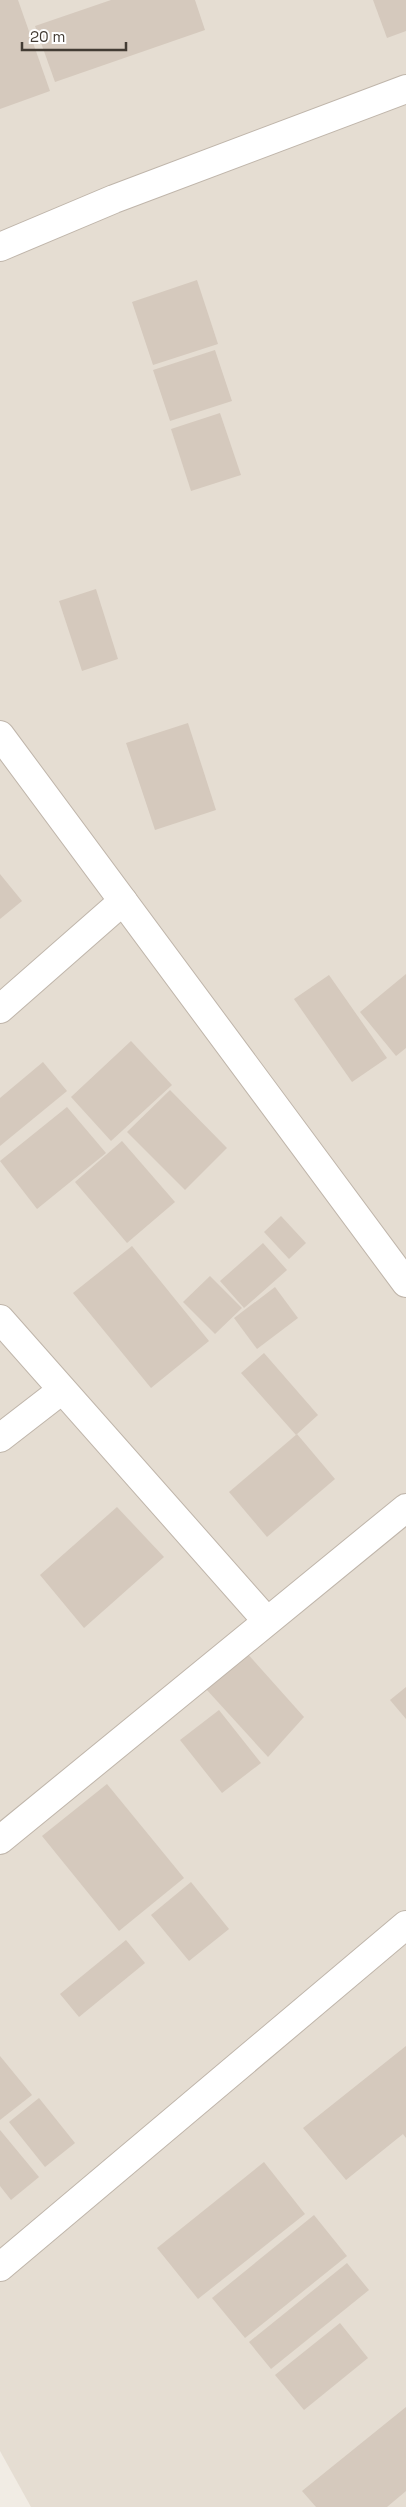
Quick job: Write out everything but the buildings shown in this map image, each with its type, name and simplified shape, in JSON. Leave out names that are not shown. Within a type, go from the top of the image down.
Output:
[{"type":"street","points":[[0,247],[114,199],[406,90]]},
{"type":"street","points":[[0,735],[406,1283]]},
{"type":"street","points":[[0,1009],[123,901]]},
{"type":"street","points":[[0,1319],[267,1621]]},
{"type":"street","points":[[0,1438],[62,1390]]},
{"type":"street","points":[[0,1840],[406,1508]]},
{"type":"street","points":[[0,2267],[406,1925]]},
{"type":"shaded area","points":[[0,0],[406,0],[406,2507],[31,2507],[0,2451]]}]
